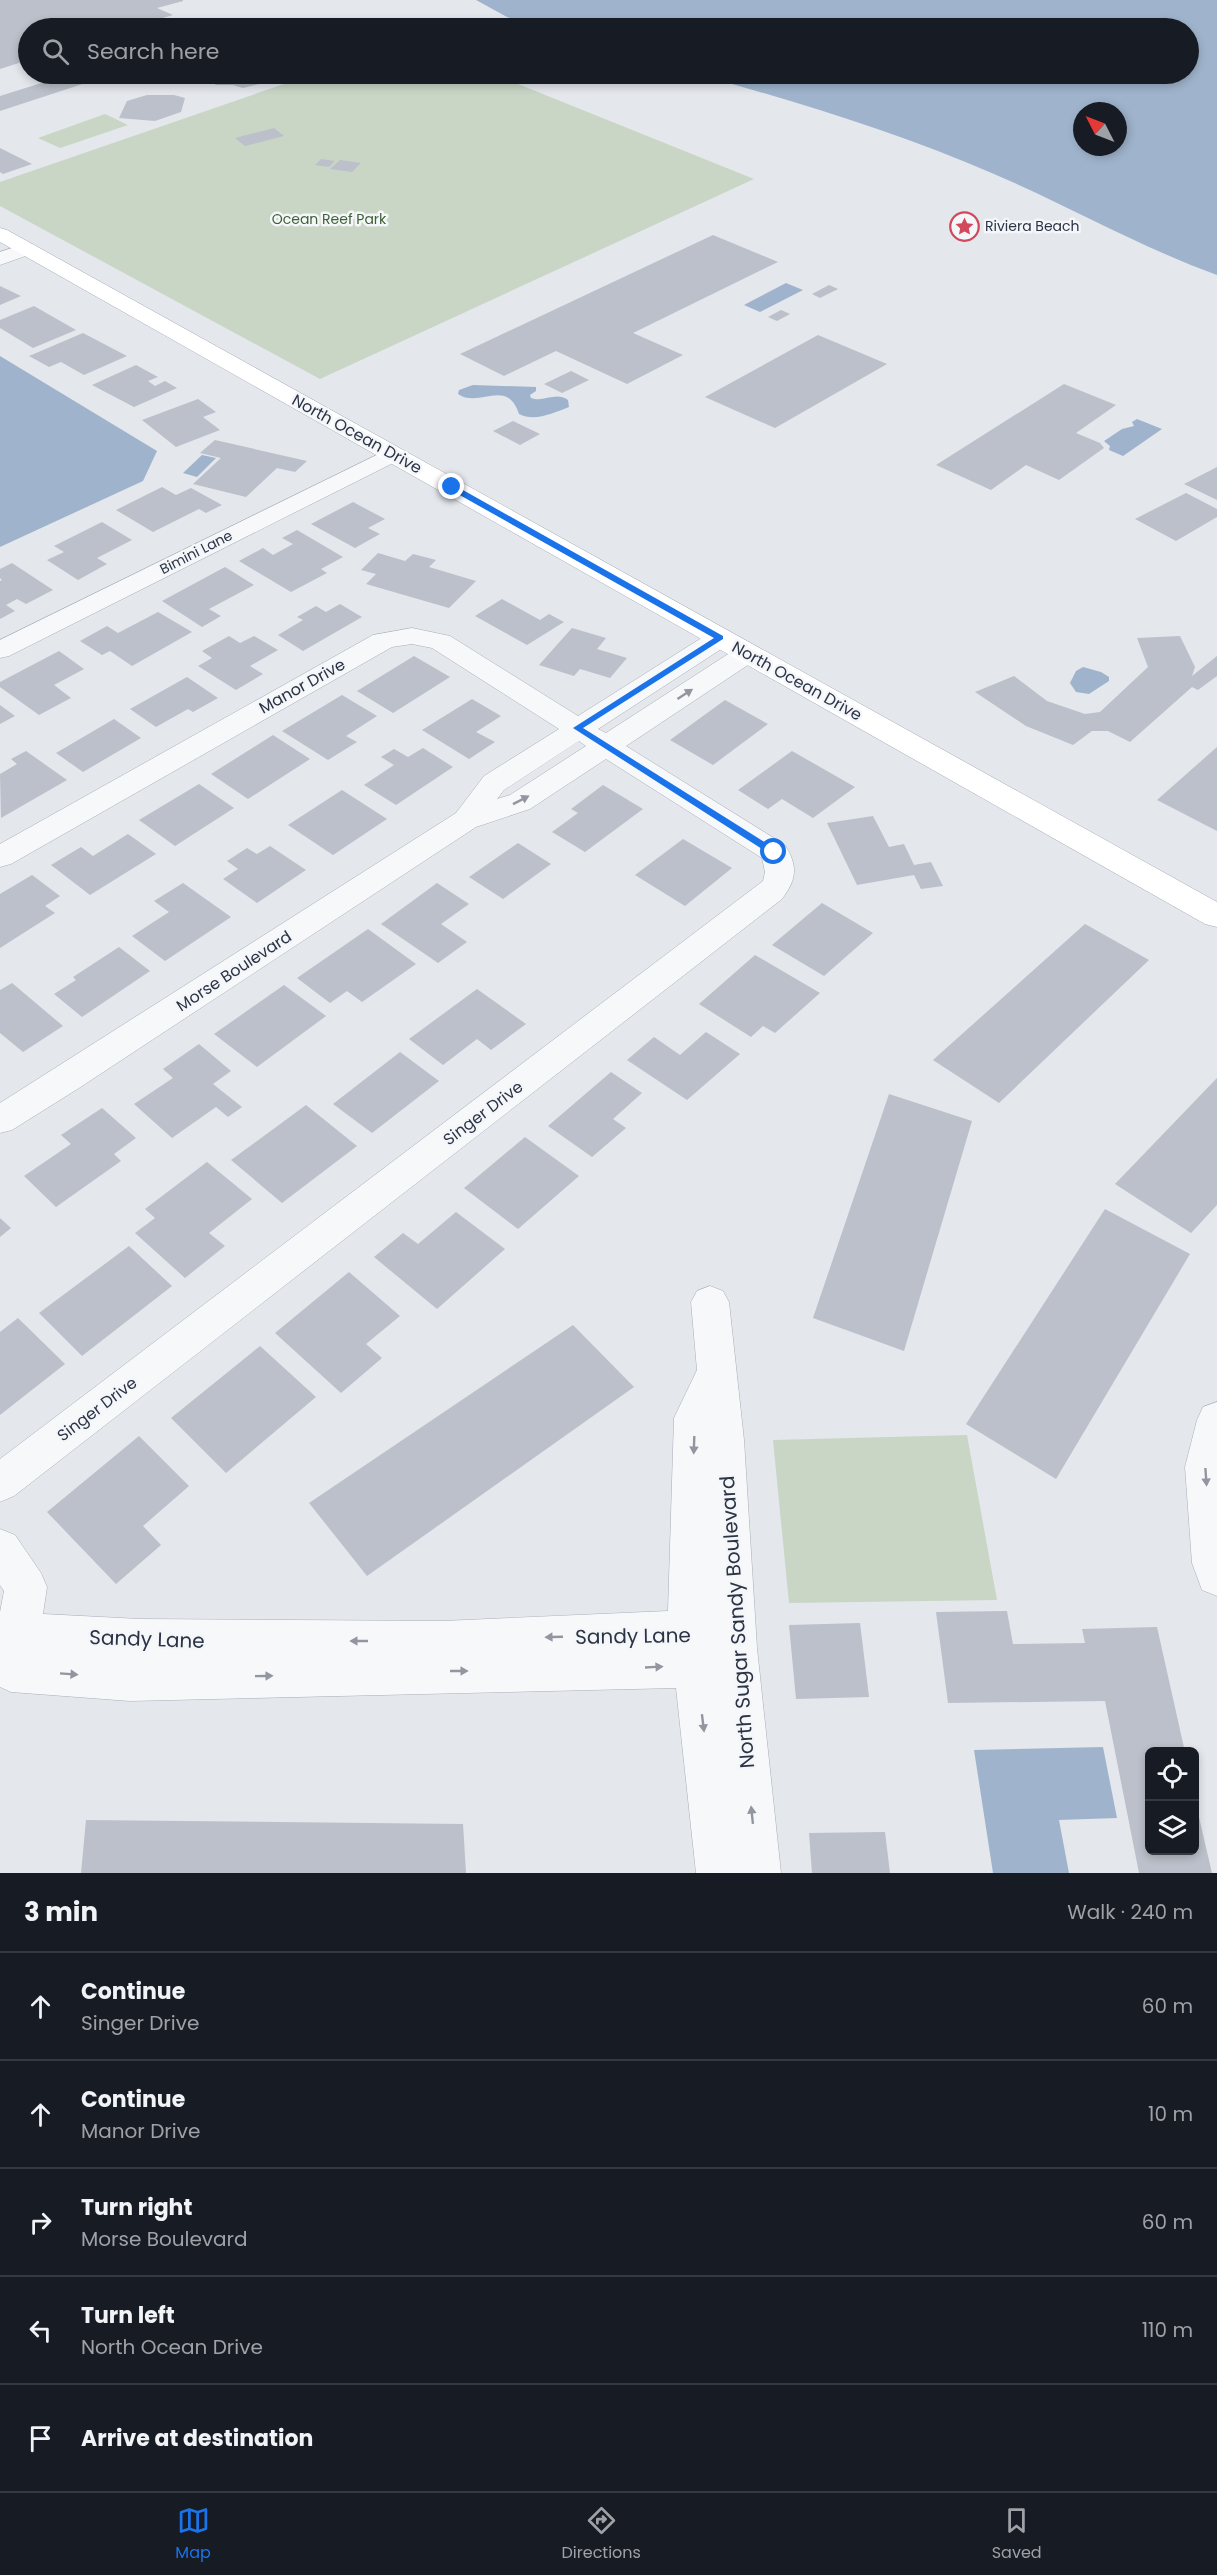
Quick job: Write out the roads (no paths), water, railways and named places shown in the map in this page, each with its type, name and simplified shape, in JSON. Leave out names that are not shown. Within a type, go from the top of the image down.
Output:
[{"type":"main road","name":"North Ocean Drive","points":[[0,234],[1217,916]]},
{"type":"street","points":[[0,260],[27,249]]},
{"type":"street","name":"Bimini Lane","points":[[0,650],[393,454]]},
{"type":"street","name":"Manor Drive","points":[[0,857],[382,641],[399,636],[427,637],[441,642],[591,737]]},
{"type":"street","name":"Morse Boulevard","points":[[0,1120],[77,1073],[466,819],[520,802],[591,737],[720,638]]},
{"type":"street","name":"Morse Boulevard","points":[[591,737],[748,653]]},
{"type":"street","name":"Singer Drive","points":[[0,1484],[771,892],[780,880],[781,865],[774,852],[591,737]]},
{"type":"street","name":"North Sugar Sandy Boulevard","points":[[710,1302],[724,1440],[735,1648],[757,1873]]},
{"type":"street","name":"North Sugar Sandy Boulevard","points":[[717,1371],[694,1418],[692,1647],[720,1873]]},
{"type":"street","points":[[1217,1420],[1205,1467],[1213,1563],[1217,1576]]},
{"type":"street","points":[[0,1548],[26,1587],[9,1661]]},
{"type":"street","name":"Sandy Lane","points":[[9,1661],[130,1679],[598,1670],[686,1666],[692,1647],[735,1648]]},
{"type":"water","points":[[476,0],[1217,0],[1217,275],[1160,252],[1022,186],[957,159],[847,119],[731,84],[1199,84],[1199,18],[510,18]]},
{"type":"water","points":[[786,283],[803,290],[760,312],[744,305]]},
{"type":"water","points":[[0,356],[157,451],[143,481],[0,547]]},
{"type":"water","points":[[473,385],[536,387],[536,391],[530,395],[531,398],[559,397],[568,400],[569,407],[544,416],[525,416],[519,414],[514,403],[507,397],[500,395],[466,398],[458,394],[459,390]]},
{"type":"water","points":[[1137,419],[1162,429],[1123,456],[1109,450],[1110,446],[1104,441],[1122,429],[1134,426],[1132,422]]},
{"type":"water","points":[[202,455],[216,458],[197,477],[183,473]]},
{"type":"water","points":[[1083,667],[1101,672],[1109,677],[1109,681],[1089,694],[1076,692],[1070,683],[1076,671]]},
{"type":"water","points":[[1103,1747],[1117,1818],[1059,1820],[1069,1873],[993,1873],[974,1750]]},
{"type":"place","name":"Riviera Beach","points":[[964,226]]},
{"type":"park label","name":"Ocean Reef Park","points":[[329,219]]}]
